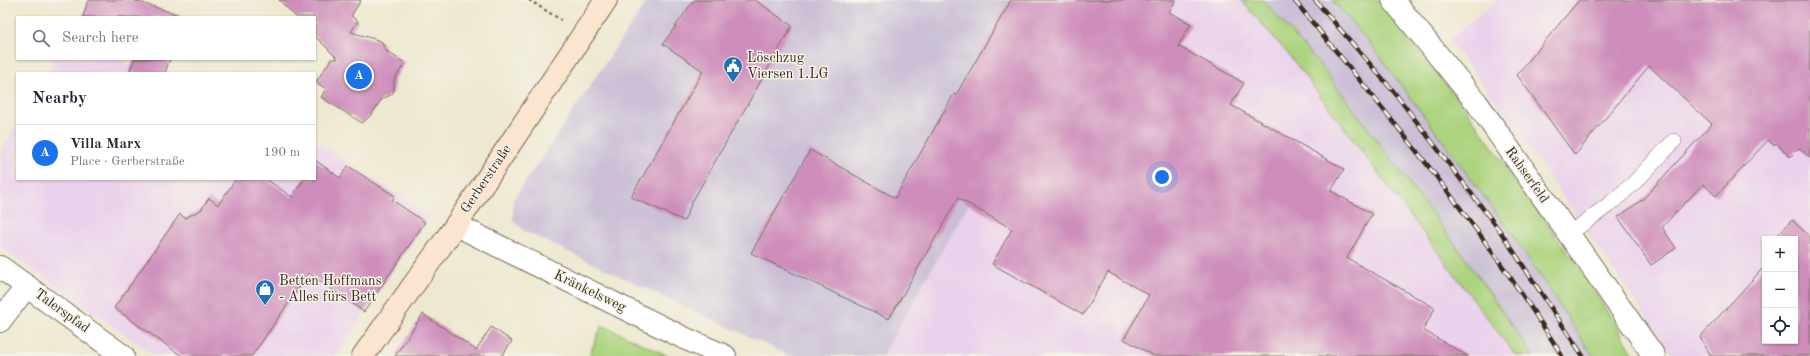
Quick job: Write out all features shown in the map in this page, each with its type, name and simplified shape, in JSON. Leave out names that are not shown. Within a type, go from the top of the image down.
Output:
[{"type":"street","name":"Gerberstraße","points":[[363,356],[456,225],[606,0]]},
{"type":"street","name":"Rahserfeld","points":[[1394,0],[1476,103],[1654,356]]},
{"type":"street","name":"Kränkelsweg","points":[[456,225],[686,339],[725,356]]},
{"type":"street","name":"Talerspfad","points":[[0,268],[123,356]]},
{"type":"street","points":[[0,321],[27,286]]},
{"type":"lane","points":[[1569,234],[1611,203],[1634,183],[1674,141]]},
{"type":"path","points":[[530,0],[583,35]]},
{"type":"shaded area","points":[[648,0],[1085,0],[882,356],[790,356],[524,231],[513,220],[513,200]]},
{"type":"shaded area","points":[[1085,0],[1241,0],[1290,56],[1516,356],[882,356]]},
{"type":"shaded area","points":[[1263,0],[1332,0],[1372,46],[1512,234],[1593,356],[1533,356],[1466,259],[1322,67]]},
{"type":"shaded area","points":[[1498,0],[1810,0],[1810,356],[1673,356],[1516,128],[1449,40]]},
{"type":"shaded area","points":[[54,60],[117,60],[154,72],[48,72]]},
{"type":"shaded area","points":[[16,126],[16,180],[316,180],[316,142],[430,216],[336,356],[156,356],[0,247],[0,152]]},
{"type":"green space","points":[[1241,0],[1263,0],[1322,67],[1466,259],[1533,356],[1516,356],[1290,56]]},
{"type":"green space","points":[[1332,0],[1379,0],[1464,107],[1588,281],[1635,356],[1593,356],[1512,234],[1372,46]]},
{"type":"green space","points":[[602,325],[668,356],[589,356]]},
{"type":"building","points":[[88,0],[133,0],[182,16],[83,16]]},
{"type":"building","points":[[279,0],[361,0],[351,16],[358,21],[351,32],[381,41],[386,51],[405,63],[394,80],[394,90],[392,94],[381,100],[371,115],[362,123],[321,97],[326,89],[316,82],[331,59],[338,59],[316,37],[316,16],[295,16]]},
{"type":"building","points":[[694,0],[755,0],[792,26],[692,202],[684,221],[631,197],[703,71],[663,44]]},
{"type":"building","points":[[1011,0],[1176,0],[1169,12],[1191,24],[1178,46],[1244,83],[1231,105],[1344,169],[1331,191],[1372,214],[1347,258],[1435,308],[1423,330],[1468,356],[1154,356],[1124,339],[1149,295],[1108,272],[1083,315],[992,264],[1012,229],[958,198],[889,319],[751,253],[810,150],[895,198],[954,94],[956,95]]},
{"type":"building","points":[[1579,0],[1810,0],[1810,158],[1799,148],[1790,157],[1776,143],[1774,145],[1768,140],[1716,196],[1703,184],[1662,227],[1676,248],[1651,265],[1618,217],[1643,199],[1712,124],[1649,66],[1575,155],[1517,75]]},
{"type":"building","points":[[134,60],[170,60],[165,72],[129,72]]},
{"type":"building","points":[[316,161],[340,178],[348,166],[395,196],[392,200],[425,222],[364,312],[309,273],[252,356],[182,356],[114,308],[180,214],[185,218],[201,210],[209,198],[218,205],[235,180],[267,180],[292,197],[303,180],[316,180]]},
{"type":"building","points":[[1792,220],[1810,237],[1810,356],[1711,356],[1700,337],[1762,269],[1762,344],[1798,344],[1798,236],[1777,236]]},
{"type":"building","points":[[423,314],[476,350],[491,327],[512,341],[502,356],[395,356]]},
{"type":"railway","points":[[1294,0],[1365,86],[1468,218],[1532,309],[1562,356]]},
{"type":"railway","points":[[1315,0],[1394,92],[1500,231],[1583,356]]},
{"type":"place","name":"Villa Marx","points":[[359,76]]},
{"type":"place","name":"Löschzug Viersen 1.LG","points":[[733,83]]},
{"type":"place","name":"Betten Hoffmans - Alles fürs Bett","points":[[265,306]]}]
